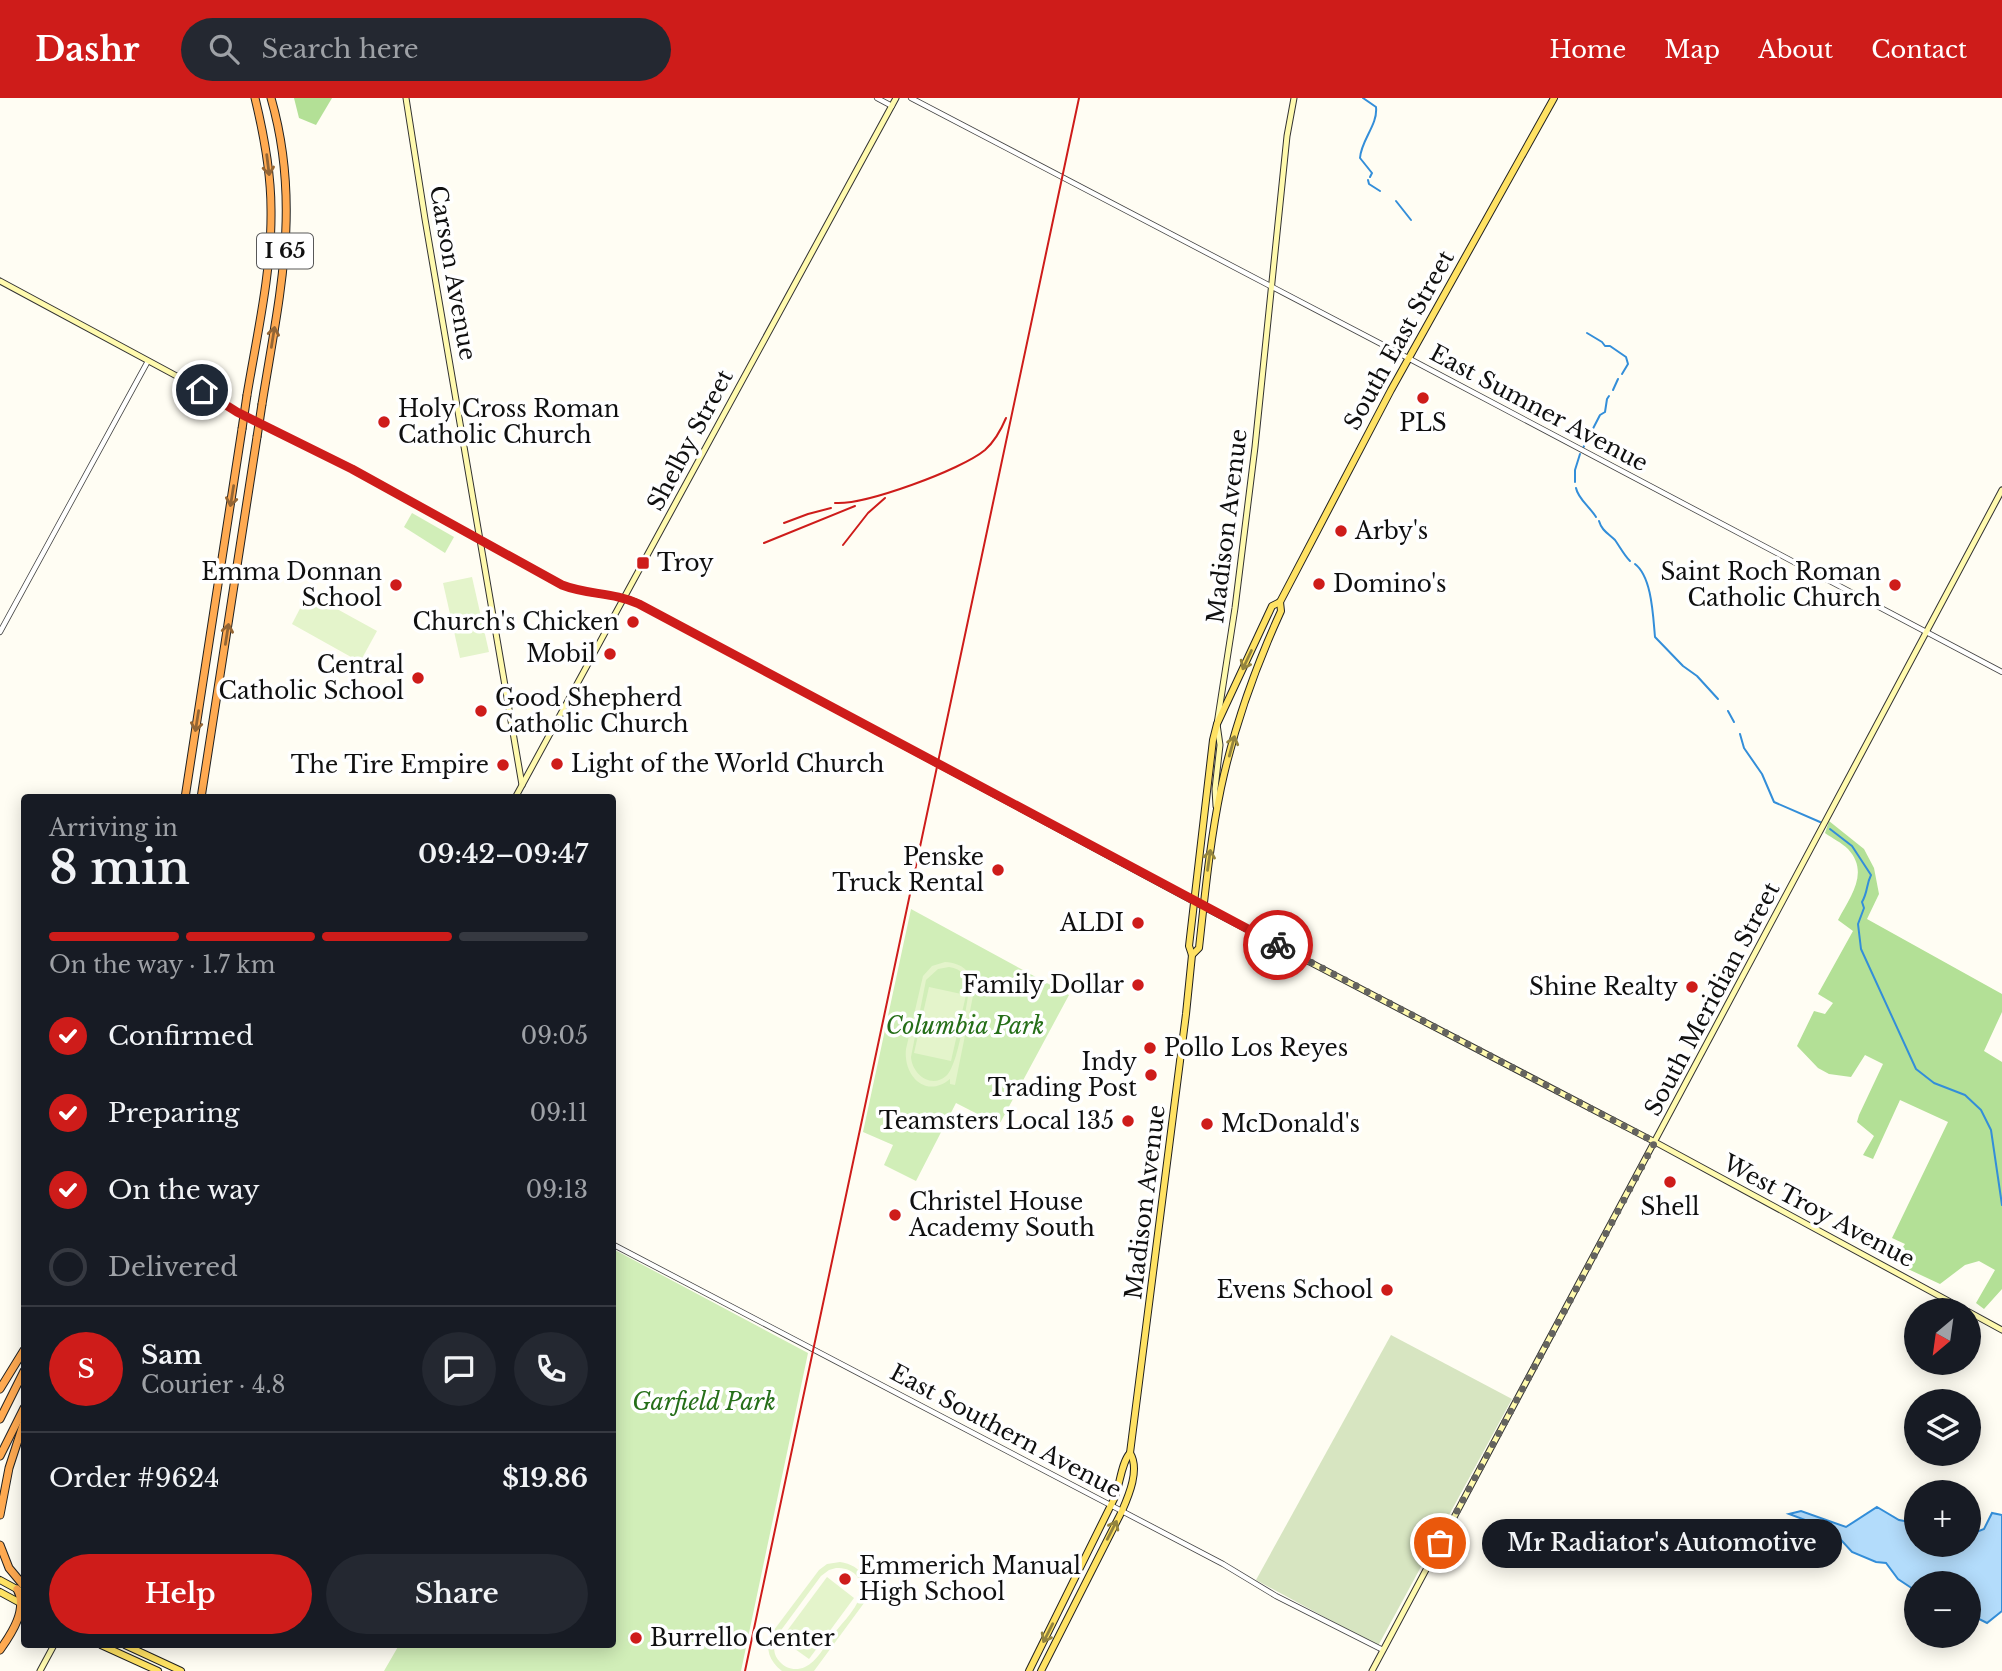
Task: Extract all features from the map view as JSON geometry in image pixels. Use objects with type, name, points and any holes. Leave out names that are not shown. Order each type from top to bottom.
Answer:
[{"type":"highway","name":"I 65","points":[[186,794],[267,270],[271,225],[268,159],[255,98]]},
{"type":"highway","name":"I 65","points":[[202,794],[284,268],[288,219],[284,161],[271,98]]},
{"type":"highway","points":[[0,1389],[21,1355]]},
{"type":"highway","points":[[0,1419],[21,1377]]},
{"type":"highway","points":[[0,1456],[21,1414]]},
{"type":"highway","points":[[0,1515],[9,1468],[21,1431]]},
{"type":"highway","points":[[0,1545],[9,1568],[21,1587]]},
{"type":"highway","points":[[0,1650],[21,1609]]},
{"type":"highway","points":[[15,1625],[21,1618]]},
{"type":"main road","name":"Carson Avenue","points":[[406,98],[522,785]]},
{"type":"main road","name":"Shelby Street","points":[[517,794],[896,98]]},
{"type":"main road","name":"Madison Avenue","points":[[1192,955],[1199,948],[1216,813],[1215,789],[1220,745],[1217,724],[1235,608],[1264,372],[1287,136],[1294,98]]},
{"type":"main road","name":"South East Street","points":[[1213,740],[1217,724],[1272,606],[1279,602],[1409,358],[1554,98]]},
{"type":"main road","name":"West Troy Avenue","points":[[0,281],[197,387],[272,431],[314,450],[572,589],[623,598],[649,609],[1204,907],[1655,1142],[1944,1298]]},
{"type":"main road","name":"South Meridian Street","points":[[1371,1671],[2002,490]]},
{"type":"main road","name":"South East Street","points":[[1216,813],[1239,718],[1264,648],[1281,611],[1279,602]]},
{"type":"main road","name":"Madison Avenue","points":[[1029,1671],[1119,1489],[1125,1459],[1130,1453],[1192,955],[1189,946],[1213,740]]},
{"type":"main road","name":"West Troy Avenue","points":[[1981,1318],[2002,1330]]},
{"type":"main road","name":"Madison Avenue","points":[[1041,1671],[1122,1511],[1133,1475],[1135,1460],[1130,1453]]},
{"type":"main road","points":[[0,1580],[21,1589]]},
{"type":"main road","points":[[0,1592],[21,1603]]},
{"type":"main road","points":[[40,1671],[52,1648]]},
{"type":"main road","points":[[108,1648],[158,1671]]},
{"type":"main road","points":[[131,1648],[181,1671]]},
{"type":"street","points":[[877,98],[891,106]]},
{"type":"street","name":"East Sumner Avenue","points":[[911,98],[2002,672]]},
{"type":"street","points":[[0,632],[148,360]]},
{"type":"street","name":"East Southern Avenue","points":[[616,1246],[1383,1650]]},
{"type":"green space","points":[[294,98],[332,98],[316,125],[299,118]]},
{"type":"green space","points":[[412,513],[454,537],[445,553],[404,527]]},
{"type":"green space","points":[[472,577],[489,652],[460,658],[443,583]]},
{"type":"green space","points":[[308,593],[377,631],[360,662],[292,624]]},
{"type":"green space","points":[[1829,821],[1864,849],[1874,868],[1879,894],[1867,919],[2002,994],[2002,1012],[1984,1051],[2002,1062],[2002,1289],[1984,1309],[1979,1298],[1995,1270],[1979,1261],[1965,1265],[1940,1284],[1893,1262],[1905,1244],[1892,1238],[1948,1122],[1900,1100],[1873,1159],[1863,1155],[1874,1136],[1857,1122],[1883,1064],[1865,1055],[1851,1077],[1829,1074],[1818,1068],[1797,1046],[1814,1011],[1825,1014],[1833,1003],[1818,994],[1853,931],[1838,920],[1856,885],[1857,867],[1848,849],[1825,833]]},
{"type":"green space","name":"Columbia Park","points":[[911,909],[1069,995],[999,1125],[956,1103],[916,1181],[884,1165],[893,1145],[863,1132]]},
{"type":"green space","points":[[945,962],[957,964],[970,974],[972,979],[974,991],[955,1085],[950,1084],[950,1079],[933,1087],[918,1082],[912,1076],[906,1059],[923,976],[932,966]],"holes":[[[949,967],[964,974],[969,990],[954,1061],[946,1076],[934,1081],[919,1074],[911,1057],[926,980],[938,969]]]},
{"type":"green space","points":[[929,987],[966,995],[951,1061],[914,1053]]},
{"type":"green space","name":"Garfield Park","points":[[616,1251],[808,1353],[741,1671],[384,1671],[397,1648],[616,1648]]},
{"type":"green space","points":[[1391,1335],[1512,1399],[1378,1646],[1256,1580]]},
{"type":"green space","points":[[840,1562],[859,1571],[866,1582],[864,1603],[814,1671],[782,1671],[769,1654],[771,1634],[819,1570],[827,1564]],"holes":[[[836,1568],[847,1569],[856,1575],[860,1583],[859,1599],[850,1615],[813,1661],[805,1667],[791,1669],[785,1666],[775,1653],[776,1637],[821,1576]]]},
{"type":"green space","points":[[827,1577],[854,1598],[809,1659],[781,1639]]},
{"type":"water","points":[[1877,1507],[1904,1521],[1904,1557],[1981,1557],[1981,1530],[1992,1513],[2002,1515],[2002,1611],[1987,1623],[1981,1620],[1981,1571],[1904,1571],[1904,1583],[1886,1563],[1876,1562],[1852,1552],[1832,1530],[1789,1514],[1801,1511],[1846,1527]]},
{"type":"waterway","points":[[1363,98],[1376,107],[1360,158],[1372,173],[1370,177]]},
{"type":"waterway","points":[[1368,180],[1369,184],[1380,191]]},
{"type":"waterway","points":[[1396,201],[1411,220]]},
{"type":"waterway","points":[[1587,333],[1626,357],[1628,364],[1622,374]]},
{"type":"waterway","points":[[1613,390],[1618,379]]},
{"type":"waterway","points":[[1583,448],[1600,415],[1605,412],[1609,396]]},
{"type":"waterway","points":[[1575,482],[1575,470],[1580,454]]},
{"type":"waterway","points":[[1576,488],[1596,517]]},
{"type":"waterway","points":[[1599,521],[1630,561]]},
{"type":"waterway","points":[[1635,564],[1641,570],[1648,587],[1655,637],[1718,699]]},
{"type":"waterway","points":[[1728,711],[1734,722]]},
{"type":"waterway","points":[[1740,734],[1744,748],[1762,774],[1774,802],[1820,822]]},
{"type":"waterway","points":[[1830,829],[1852,846],[1871,875],[1858,924],[1861,949],[1916,1069],[1934,1083],[1965,1095],[1981,1110],[1991,1130],[2002,1205]]},
{"type":"railway","points":[[745,1671],[1079,98]]},
{"type":"railway","points":[[835,503],[889,492],[956,467],[989,447],[1006,418]]},
{"type":"railway","points":[[843,545],[868,513],[885,498]]},
{"type":"railway","points":[[764,543],[855,506]]},
{"type":"railway","points":[[784,523],[831,508]]},
{"type":"way so far","points":[[1278,945],[1655,1142],[1440,1543]]},
{"type":"place","name":"PLS","points":[[1423,398]]},
{"type":"place","name":"Holy Cross Roman Catholic Church","points":[[384,422]]},
{"type":"place","name":"Arby's","points":[[1341,531]]},
{"type":"place","name":"Troy","points":[[643,563]]},
{"type":"place","name":"Domino's","points":[[1319,584]]},
{"type":"place","name":"Emma Donnan School","points":[[396,585]]},
{"type":"place","name":"Saint Roch Roman Catholic Church","points":[[1895,585]]},
{"type":"place","name":"Church's Chicken","points":[[633,622]]},
{"type":"place","name":"Mobil","points":[[610,654]]},
{"type":"place","name":"Central Catholic School","points":[[418,678]]},
{"type":"place","name":"Good Shepherd Catholic Church","points":[[481,711]]},
{"type":"place","name":"Light of the World Church","points":[[557,764]]},
{"type":"place","name":"The Tire Empire","points":[[503,765]]},
{"type":"place","name":"Penske Truck Rental","points":[[998,870]]},
{"type":"place","name":"ALDI","points":[[1138,923]]},
{"type":"place","name":"Family Dollar","points":[[1138,985]]},
{"type":"place","name":"Shine Realty","points":[[1692,987]]},
{"type":"place","name":"Pollo Los Reyes","points":[[1150,1048]]},
{"type":"place","name":"Indy Trading Post","points":[[1151,1075]]},
{"type":"place","name":"Teamsters Local 135","points":[[1128,1121]]},
{"type":"place","name":"McDonald's","points":[[1207,1124]]},
{"type":"place","name":"Shell","points":[[1670,1182]]},
{"type":"place","name":"Christel House Academy South","points":[[895,1215]]},
{"type":"place","name":"Evens School","points":[[1387,1290]]},
{"type":"place","name":"Mr Radiator's Automotive","points":[[1440,1543]]},
{"type":"place","name":"Emmerich Manual High School","points":[[845,1579]]},
{"type":"place","name":"Burrello Center","points":[[636,1638]]},
{"type":"route","points":[[202,390],[272,431],[352,469],[562,585],[639,604],[1278,945]]}]
